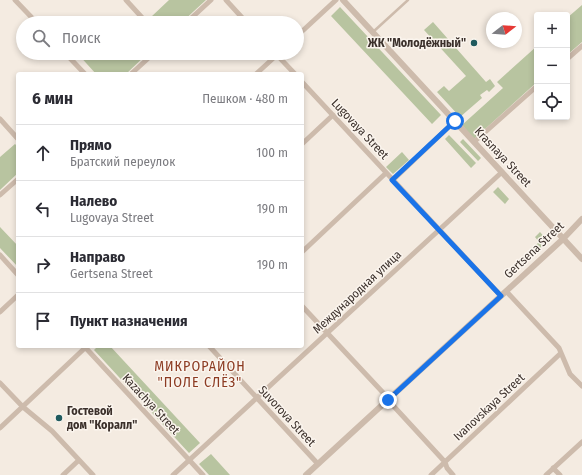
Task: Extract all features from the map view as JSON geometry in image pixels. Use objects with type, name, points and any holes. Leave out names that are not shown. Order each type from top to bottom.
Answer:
[{"type":"street","points":[[15,0],[30,16]]},
{"type":"street","points":[[126,0],[141,16]]},
{"type":"street","points":[[194,16],[211,0]]},
{"type":"street","points":[[226,0],[241,16]]},
{"type":"street","points":[[304,30],[336,0]]},
{"type":"street","name":"Krasnaya Street","points":[[343,0],[582,259]]},
{"type":"street","points":[[570,56],[582,46]]},
{"type":"street","points":[[71,60],[82,72]]},
{"type":"street","points":[[133,72],[146,60]]},
{"type":"street","points":[[258,72],[271,60]]},
{"type":"street","points":[[282,60],[292,72]]},
{"type":"street","name":"Lugovaya Street","points":[[304,84],[501,296]]},
{"type":"street","points":[[474,142],[534,89]]},
{"type":"street","points":[[304,142],[333,115]]},
{"type":"street","points":[[0,120],[16,137]]},
{"type":"street","points":[[392,180],[455,121]]},
{"type":"street","name":"Международная улица","points":[[173,475],[502,172]]},
{"type":"street","points":[[304,250],[386,173]]},
{"type":"street","points":[[0,195],[16,181]]},
{"type":"street","name":"Gertsena Street","points":[[306,475],[501,296],[582,219]]},
{"type":"street","points":[[0,255],[16,273]]},
{"type":"street","points":[[506,291],[559,348],[570,374],[582,386]]},
{"type":"street","points":[[0,312],[16,297]]},
{"type":"street","points":[[304,308],[445,462],[447,468],[453,475]]},
{"type":"street","points":[[0,428],[84,348]]},
{"type":"street","name":"Kazachya Street","points":[[86,348],[202,475]]},
{"type":"street","name":"Suvorova Street","points":[[211,348],[318,464]]},
{"type":"street","name":"Ivanovskaya Street","points":[[431,475],[561,353]]},
{"type":"street","points":[[0,383],[22,407],[52,431],[93,475]]},
{"type":"street","points":[[546,475],[582,442]]},
{"type":"street","points":[[63,475],[79,460]]},
{"type":"street","points":[[553,468],[560,475]]},
{"type":"lane","points":[[373,32],[408,0]]},
{"type":"green space","points":[[169,0],[206,0],[189,16],[152,16]]},
{"type":"green space","points":[[582,5],[582,42],[570,52],[570,48],[570,15]]},
{"type":"green space","points":[[340,7],[441,115],[432,124],[331,16]]},
{"type":"green space","points":[[433,22],[486,82],[490,79],[495,86],[489,92],[487,90],[480,95],[482,98],[460,117],[437,92],[444,86],[449,91],[466,76],[424,30]]},
{"type":"green space","points":[[534,49],[534,85],[474,139],[462,125],[503,88],[497,82]]},
{"type":"green space","points":[[83,60],[141,60],[128,72],[94,72]]},
{"type":"green space","points":[[449,135],[476,163],[471,168],[445,139]]},
{"type":"green space","points":[[463,139],[481,158],[478,161],[460,142]]},
{"type":"green space","points":[[15,144],[16,145],[16,175],[0,190],[0,157]]},
{"type":"green space","points":[[402,152],[409,160],[393,174],[386,167]]},
{"type":"green space","points":[[498,187],[509,199],[505,204],[493,192]]},
{"type":"green space","points":[[0,227],[16,244],[16,265],[0,248]]},
{"type":"green space","points":[[540,232],[548,241],[521,266],[518,262],[539,242],[535,237]]},
{"type":"green space","points":[[96,348],[112,348],[200,443],[189,453],[94,350]]},
{"type":"green space","points":[[211,454],[230,475],[209,475],[199,464]]},
{"type":"place","name":"ЖК \"Молодёжный\"","points":[[474,43]]},
{"type":"place","name":"Гостевой дом \"Коралл\"","points":[[59,418]]},
{"type":"district","name":"МИКРОРАЙОН \"ПОЛЕ СЛЁЗ\"","points":[[200,374]]},
{"type":"route","points":[[388,400],[501,296],[392,180],[455,121]]}]
